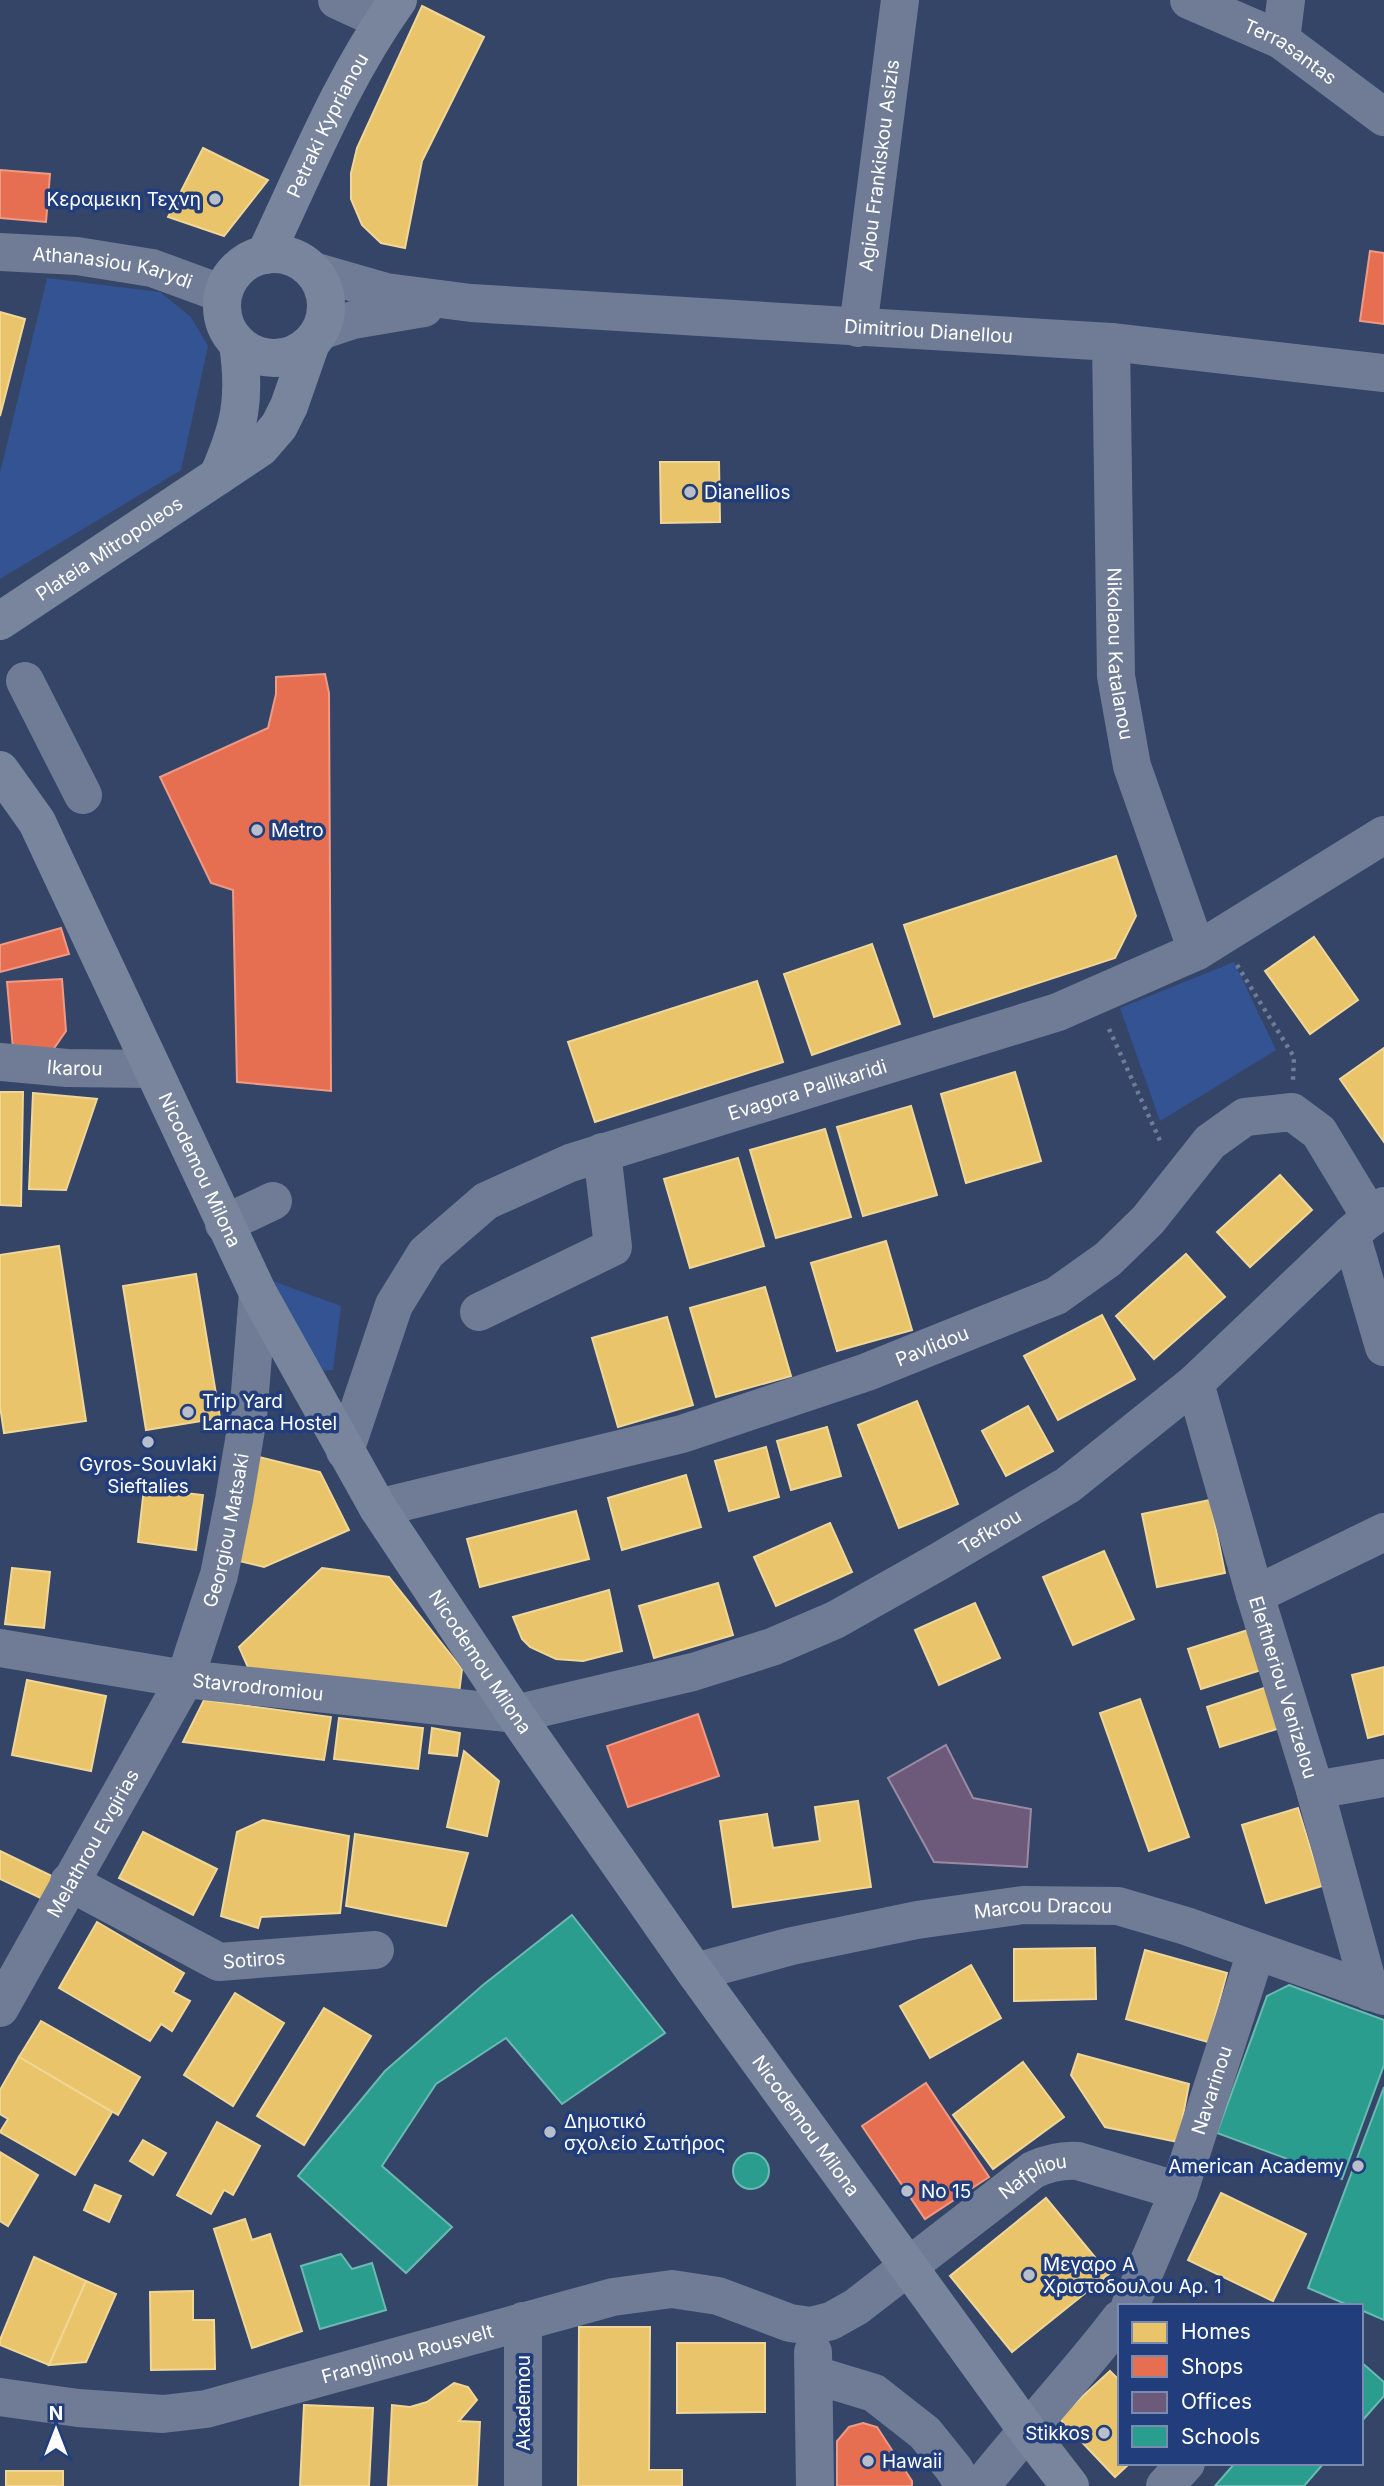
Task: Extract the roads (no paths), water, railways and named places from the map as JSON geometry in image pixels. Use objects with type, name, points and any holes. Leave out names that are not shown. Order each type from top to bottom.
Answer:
[{"type":"main road","name":"Petraki Kyprianou","points":[[265,255],[335,107],[391,10]]},
{"type":"main road","points":[[265,255],[283,255],[299,260],[313,271],[322,286],[326,301],[326,317],[315,337],[298,353],[284,358],[266,358],[249,353],[238,344],[225,326],[221,309],[228,280],[238,268],[265,255]]},
{"type":"main road","name":"Plateia Mitropoleos","points":[[0,621],[260,448],[279,426],[315,337]]},
{"type":"main road","points":[[218,476],[234,438],[240,411],[241,367],[238,344]]},
{"type":"main road","name":"Nicodemou Milona","points":[[0,769],[37,822],[258,1293],[378,1508],[516,1714],[695,1972],[1070,2486]]},
{"type":"street","points":[[337,0],[391,10]]},
{"type":"street","name":"Agiou Frankiskou Asizis","points":[[858,328],[900,0]]},
{"type":"street","name":"Terrasantas","points":[[1189,0],[1281,40],[1384,117]]},
{"type":"street","points":[[1281,40],[1286,0]]},
{"type":"street","name":"Athanasiou Karydi","points":[[0,252],[77,256],[152,268],[223,294]]},
{"type":"street","name":"Dimitriou Dianellou","points":[[313,271],[386,292],[471,303],[1111,342],[1384,373]]},
{"type":"street","name":"Dimitriou Dianellou","points":[[315,337],[353,320],[471,303]]},
{"type":"street","name":"Nikolaou Katalanou","points":[[1111,342],[1116,676],[1132,766],[1208,944]]},
{"type":"street","points":[[24,681],[83,794]]},
{"type":"street","name":"Evagora Pallikaridi","points":[[345,1451],[394,1305],[426,1253],[486,1202],[570,1163],[602,1152],[1058,1012],[1208,944],[1384,835]]},
{"type":"street","name":"Ikarou","points":[[0,1062],[67,1068],[151,1069]]},
{"type":"street","name":"Pavlidou","points":[[378,1508],[682,1434],[867,1372],[1056,1296],[1108,1259],[1147,1220],[1210,1142],[1245,1117],[1292,1112],[1319,1132],[1368,1219]]},
{"type":"street","points":[[479,1312],[613,1247],[602,1152]]},
{"type":"street","points":[[224,1224],[273,1201]]},
{"type":"street","points":[[1368,1219],[1384,1347]]},
{"type":"street","name":"Tefkrou","points":[[516,1714],[693,1672],[772,1647],[835,1620],[938,1562],[1068,1485],[1195,1383],[1368,1219]]},
{"type":"street","name":"Georgiou Matsaki","points":[[185,1679],[219,1576],[234,1500],[248,1417],[258,1293]]},
{"type":"street","name":"Eleftheriou Venizelou","points":[[1195,1383],[1255,1595],[1377,1994]]},
{"type":"street","points":[[1255,1595],[1384,1531]]},
{"type":"street","name":"Stavrodromiou","points":[[0,1648],[185,1679],[516,1714]]},
{"type":"street","name":"Melathrou Evgirias","points":[[0,2008],[185,1679]]},
{"type":"street","points":[[1315,1790],[1384,1777]]},
{"type":"street","name":"Sotiros","points":[[69,1882],[219,1962],[375,1951]]},
{"type":"street","name":"Marcou Dracou","points":[[695,1972],[792,1946],[917,1920],[1023,1905],[1118,1906],[1186,1926],[1377,1994]]},
{"type":"street","name":"Navarinou","points":[[1131,2304],[1179,2192],[1256,1952]]},
{"type":"street","name":"Nafpliou","points":[[811,2326],[831,2321],[856,2307],[1033,2170],[1046,2164],[1063,2160],[1078,2161],[1179,2192]]},
{"type":"street","name":"Franglinou Rousvelt","points":[[0,2397],[78,2408],[163,2414],[206,2409],[613,2297],[672,2289],[718,2296],[776,2319],[811,2326]]},
{"type":"street","name":"Akademou","points":[[523,2321],[523,2486]]},
{"type":"street","points":[[981,2486],[1118,2322]]},
{"type":"street","points":[[811,2326],[815,2375],[815,2486]]},
{"type":"street","points":[[815,2375],[874,2393],[925,2433],[964,2486]]},
{"type":"street","points":[[1165,2486],[1184,2465]]},
{"type":"place","name":"Κεραμεικη Τεχνη","points":[[215,199]]},
{"type":"place","name":"Dianellios","points":[[690,492]]},
{"type":"place","name":"Metro","points":[[257,830]]},
{"type":"place","name":"Trip Yard Larnaca Hostel","points":[[188,1412]]},
{"type":"place","name":"Gyros-Souvlaki Sieftalies","points":[[148,1442]]},
{"type":"place","name":"Δημοτικό σχολείο Σωτήρος","points":[[550,2132]]},
{"type":"place","name":"American Academy","points":[[1358,2166]]},
{"type":"place","name":"No 15","points":[[907,2191]]},
{"type":"place","name":"Μεγαρο Α Χριστοδουλου Αρ. 1","points":[[1029,2275]]},
{"type":"place","name":"Stikkos","points":[[1104,2433]]},
{"type":"place","name":"Hawaii","points":[[868,2461]]}]
